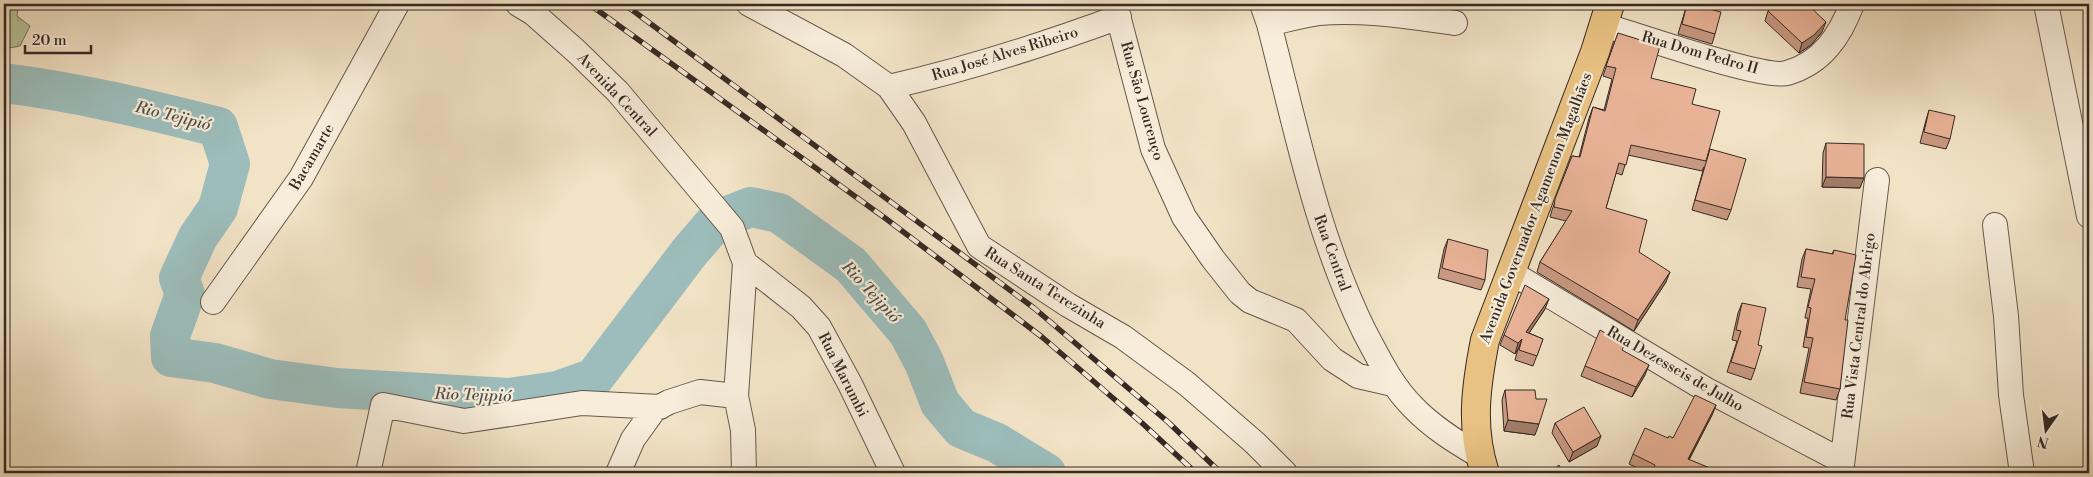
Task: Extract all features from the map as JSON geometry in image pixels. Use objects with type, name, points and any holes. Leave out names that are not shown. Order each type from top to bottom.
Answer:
[{"type":"main road","name":"Avenida Governador Agamenon Magalhães","points":[[1482,465],[1475,420],[1477,383],[1484,340],[1595,52],[1607,14]]},
{"type":"street","name":"Bacamarte","points":[[213,302],[301,178],[397,4]]},
{"type":"street","name":"Rua Santa Terezinha","points":[[750,4],[844,55],[890,87],[914,124],[979,246],[1068,305],[1123,337],[1187,384],[1255,443],[1285,473]]},
{"type":"street","name":"Rua Dom Pedro II","points":[[1607,14],[1756,71],[1786,74],[1811,64],[1827,50],[1840,33],[1852,4]]},
{"type":"street","points":[[2046,4],[2089,216]]},
{"type":"street","name":"Avenida Central","points":[[529,7],[618,92],[706,196],[732,228],[745,263]]},
{"type":"street","name":"Rua José Alves Ribeiro","points":[[890,87],[948,74],[1033,48],[1117,10]]},
{"type":"street","name":"Rua São Lourenço","points":[[1117,10],[1153,148],[1184,217],[1229,280],[1250,301],[1296,320],[1332,360],[1347,370],[1358,376],[1393,384]]},
{"type":"street","points":[[1266,14],[1348,11],[1455,23]]},
{"type":"street","name":"Rua Central","points":[[1266,14],[1310,189],[1328,247],[1349,299],[1393,384],[1412,407],[1482,465]]},
{"type":"street","name":"Rua Vista Central do Abrigo","points":[[1841,467],[1877,180]]},
{"type":"street","points":[[1995,224],[2006,316],[2010,395],[2022,473]]},
{"type":"street","points":[[744,473],[743,430],[736,396],[745,263]]},
{"type":"street","name":"Rua Marumbi","points":[[745,263],[801,307],[819,327],[850,384],[893,473]]},
{"type":"street","name":"Rua Dezesseis de Julho","points":[[1510,272],[1705,389],[1841,467]]},
{"type":"street","points":[[368,473],[383,405],[464,421],[582,403],[660,407],[700,392],[736,396]]},
{"type":"street","points":[[618,473],[643,424],[660,407]]},
{"type":"green space","points":[[4,4],[31,4],[18,7],[17,16],[30,26],[20,46],[4,49]]},
{"type":"building","points":[[1687,4],[1721,12],[1715,34],[1682,24]]},
{"type":"building","points":[[1775,4],[1807,4],[1826,22],[1814,35],[1802,43],[1768,11]]},
{"type":"building","points":[[1618,33],[1660,46],[1651,78],[1696,89],[1692,104],[1720,111],[1706,161],[1631,145],[1626,165],[1619,163],[1606,208],[1647,220],[1639,252],[1670,272],[1638,320],[1540,262],[1572,211],[1554,207],[1555,199],[1572,156],[1580,157],[1593,107],[1605,111],[1616,68],[1606,66]]},
{"type":"building","points":[[1929,110],[1955,116],[1950,139],[1924,132]]},
{"type":"building","points":[[1826,143],[1864,144],[1864,178],[1826,177]]},
{"type":"building","points":[[1710,149],[1746,159],[1731,210],[1695,200]]},
{"type":"building","points":[[1448,239],[1488,250],[1485,280],[1442,268]]},
{"type":"building","points":[[1806,249],[1833,254],[1834,250],[1856,255],[1845,320],[1848,320],[1840,389],[1804,382],[1813,338],[1806,337],[1811,308],[1808,307],[1815,279],[1801,277]]},
{"type":"building","points":[[1525,285],[1549,299],[1526,332],[1543,339],[1537,356],[1519,350],[1522,339],[1518,343],[1504,335]]},
{"type":"building","points":[[1742,303],[1766,308],[1758,345],[1762,346],[1755,369],[1731,362],[1741,331],[1736,330]]},
{"type":"building","points":[[1600,330],[1625,344],[1622,350],[1649,365],[1636,387],[1585,366]]},
{"type":"building","points":[[1505,390],[1535,390],[1536,399],[1547,399],[1539,424],[1508,420]]},
{"type":"building","points":[[1695,395],[1716,405],[1688,459],[1722,473],[1665,473],[1654,468],[1655,465],[1633,454],[1645,428],[1668,438],[1669,436],[1673,438]]},
{"type":"building","points":[[1584,407],[1601,436],[1573,452],[1555,423]]},
{"type":"building","points":[[1559,465],[1563,473],[1549,473]]},
{"type":"waterway","name":"Rio Tejipió","points":[[4,83],[85,96],[218,127],[230,164],[218,208],[198,237],[179,278],[185,294],[170,336],[171,357],[215,363],[270,379],[337,388],[510,398],[557,391],[594,378],[688,254],[717,220],[751,207],[779,213],[851,265],[908,332],[924,362],[940,403],[961,428],[997,443],[1046,473]]},
{"type":"railway","points":[[589,4],[885,218],[1042,337],[1142,423],[1196,473]]},
{"type":"railway","points":[[624,4],[1034,308],[1168,422],[1221,473]]}]
